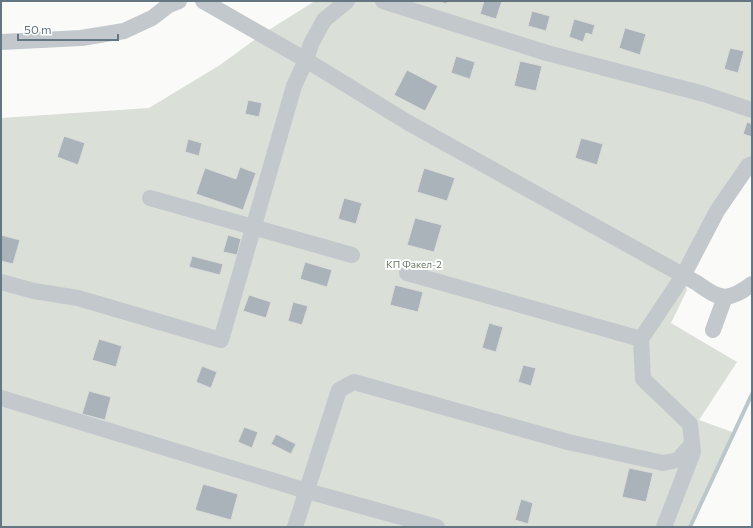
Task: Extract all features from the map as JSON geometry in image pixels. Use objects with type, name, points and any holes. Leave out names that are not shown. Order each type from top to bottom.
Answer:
[{"type":"street","points":[[1,42],[81,38],[124,31],[152,18],[169,5],[179,1]]},
{"type":"street","points":[[203,1],[306,60],[407,122],[697,283],[712,294],[725,297],[739,294],[752,284]]},
{"type":"street","points":[[1,282],[34,291],[78,298],[221,340],[294,86],[306,60],[311,44],[324,20],[347,1]]},
{"type":"street","points":[[383,1],[547,52],[704,94],[752,110]]},
{"type":"street","points":[[664,527],[693,452],[690,424],[643,379],[641,339],[683,276],[717,211],[748,166],[752,164]]},
{"type":"street","points":[[150,198],[352,255]]},
{"type":"street","points":[[406,273],[641,339]]},
{"type":"street","points":[[713,330],[725,297]]},
{"type":"street","points":[[295,527],[339,390],[354,382],[568,442],[663,462],[678,460],[692,444]]},
{"type":"street","points":[[1,398],[307,490],[437,527]]},
{"type":"green space","name":"КП Факел-2","points":[[315,1],[752,1],[752,172],[683,276],[687,290],[671,323],[737,362],[699,420],[735,433],[688,527],[1,526],[1,118],[149,108],[220,65],[264,33]]},
{"type":"building","points":[[436,1],[447,1],[447,4]]},
{"type":"building","points":[[484,1],[502,1],[496,19],[480,14]]},
{"type":"building","points":[[532,11],[550,16],[546,31],[528,26]]},
{"type":"building","points":[[574,19],[595,25],[592,35],[586,33],[583,42],[569,37]]},
{"type":"building","points":[[625,28],[646,34],[640,55],[619,48]]},
{"type":"building","points":[[730,48],[744,51],[738,73],[724,69]]},
{"type":"building","points":[[456,56],[475,62],[470,79],[451,73]]},
{"type":"building","points":[[520,61],[542,66],[536,91],[514,86]]},
{"type":"building","points":[[407,70],[438,86],[425,111],[394,95]]},
{"type":"building","points":[[248,100],[262,103],[259,117],[245,114]]},
{"type":"building","points":[[747,122],[752,124],[752,137],[743,134]]},
{"type":"building","points":[[64,136],[85,143],[78,165],[57,157]]},
{"type":"building","points":[[581,138],[603,144],[597,165],[575,158]]},
{"type":"building","points":[[188,139],[202,143],[199,156],[185,152]]},
{"type":"building","points":[[240,167],[256,173],[243,210],[196,194],[205,168],[236,179]]},
{"type":"building","points":[[424,168],[455,178],[447,201],[417,192]]},
{"type":"building","points":[[344,198],[362,203],[356,224],[338,219]]},
{"type":"building","points":[[415,218],[442,225],[434,252],[407,245]]},
{"type":"building","points":[[1,235],[20,240],[13,264],[1,261]]},
{"type":"building","points":[[228,235],[241,239],[237,255],[223,252]]},
{"type":"building","points":[[192,256],[223,264],[220,275],[189,267]]},
{"type":"building","points":[[305,262],[332,270],[327,287],[300,279]]},
{"type":"building","points":[[395,285],[423,292],[418,312],[390,305]]},
{"type":"building","points":[[249,295],[271,302],[266,318],[243,311]]},
{"type":"building","points":[[293,302],[308,306],[302,325],[288,321]]},
{"type":"building","points":[[489,323],[503,327],[496,352],[482,348]]},
{"type":"building","points":[[99,339],[122,346],[116,367],[92,360]]},
{"type":"building","points":[[523,365],[536,368],[531,386],[518,382]]},
{"type":"building","points":[[202,366],[217,372],[211,388],[196,382]]},
{"type":"building","points":[[89,391],[111,397],[105,420],[82,414]]},
{"type":"building","points":[[244,427],[258,432],[252,448],[238,442]]},
{"type":"building","points":[[276,434],[296,444],[291,454],[271,444]]},
{"type":"building","points":[[629,468],[653,473],[646,502],[622,497]]},
{"type":"building","points":[[203,484],[238,494],[231,520],[195,510]]},
{"type":"building","points":[[521,499],[533,503],[528,524],[515,520]]},
{"type":"waterway","points":[[690,527],[752,394]]}]
